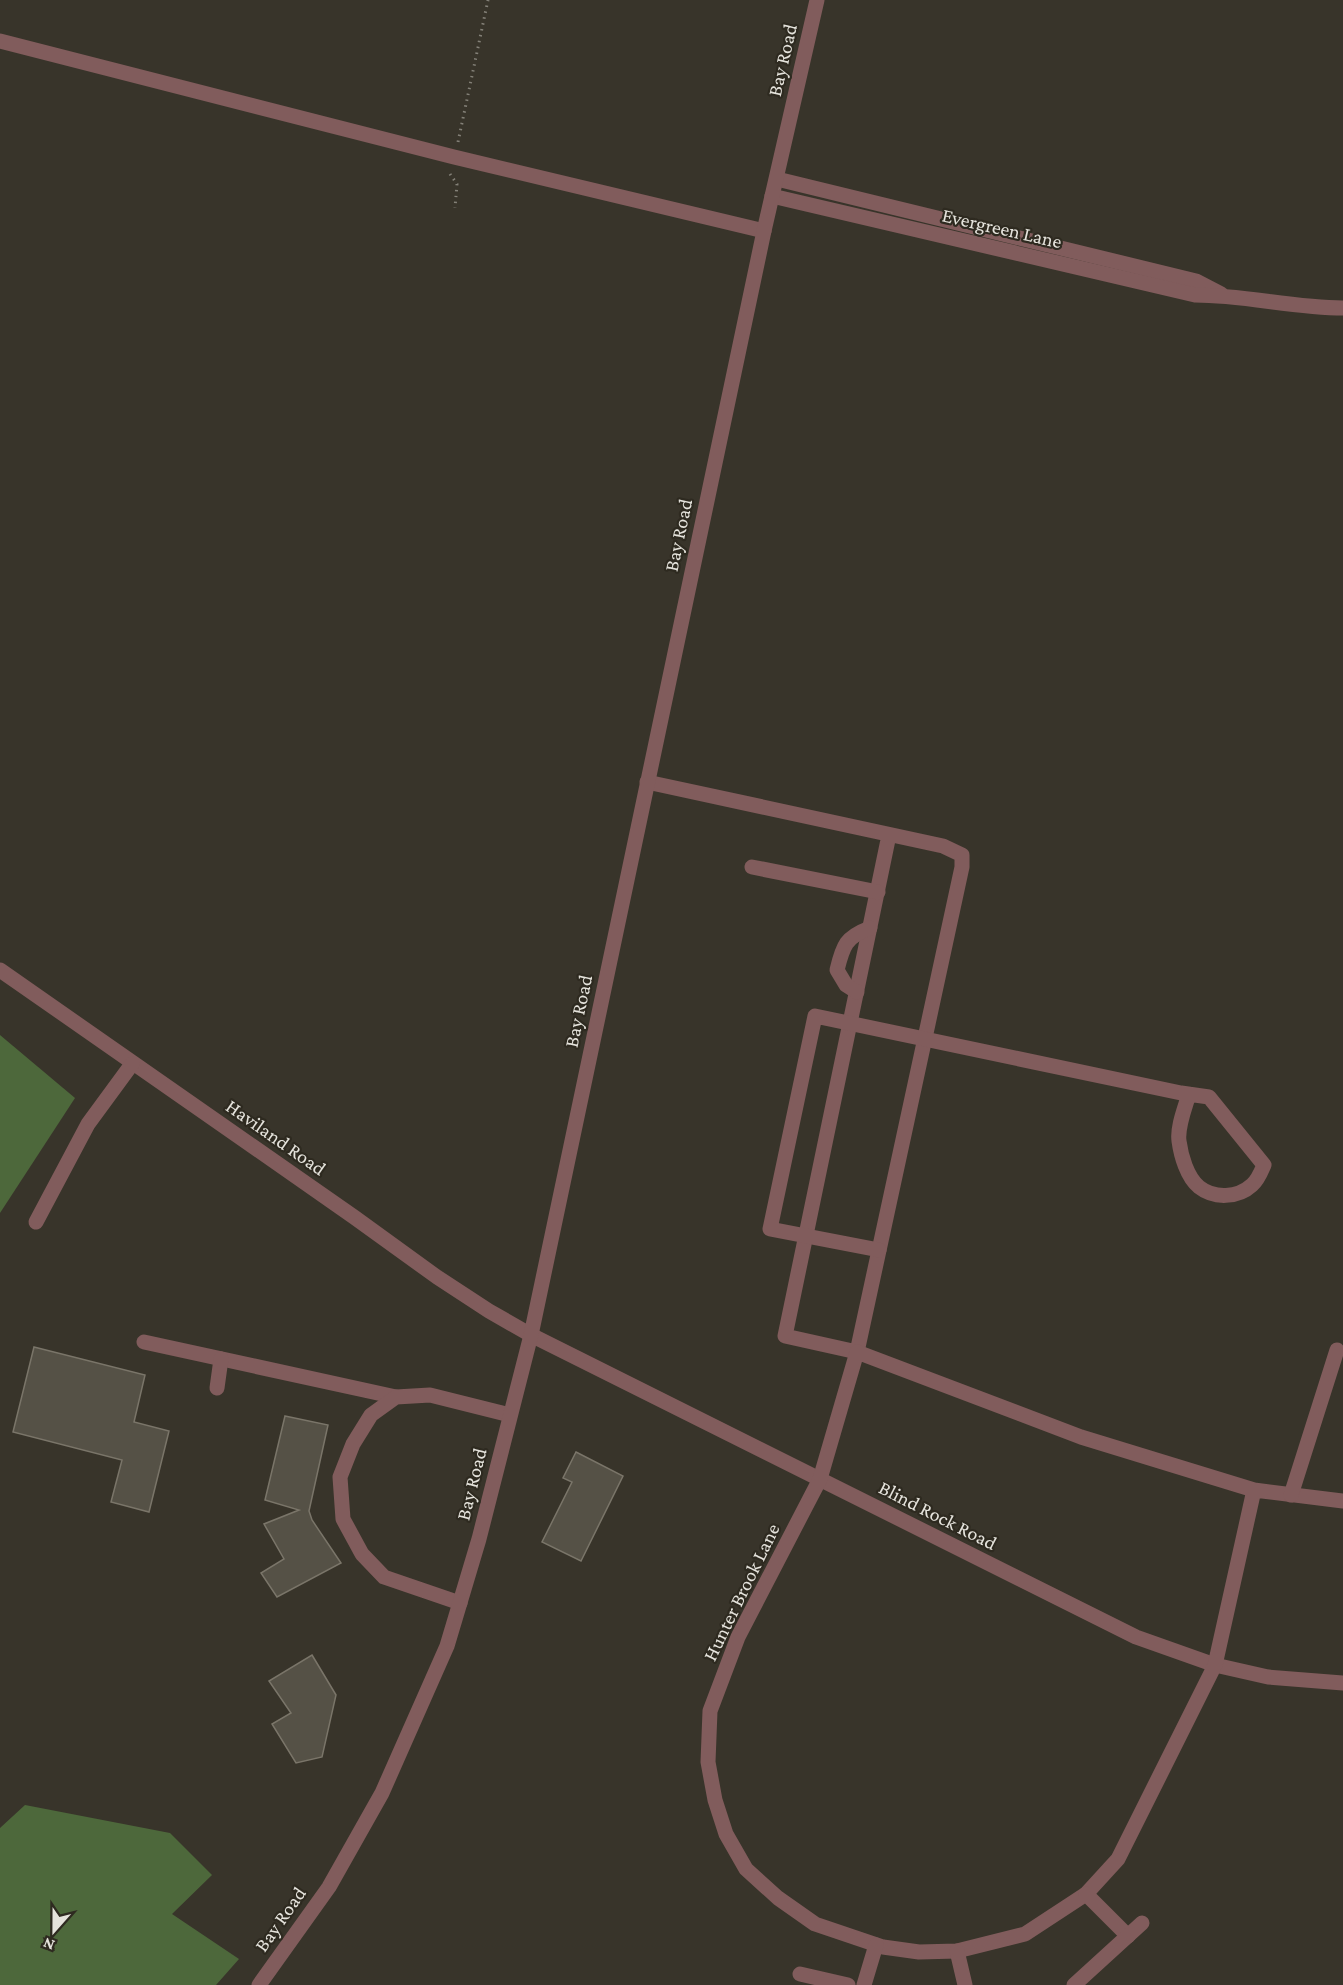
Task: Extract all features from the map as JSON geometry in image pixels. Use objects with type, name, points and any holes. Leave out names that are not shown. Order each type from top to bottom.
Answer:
[{"type":"street","name":"Bay Road","points":[[259,1985],[329,1887],[382,1793],[447,1647],[460,1603],[531,1335],[764,231],[818,0]]},
{"type":"street","points":[[0,41],[444,154],[764,231]]},
{"type":"street","name":"Evergreen Lane","points":[[777,179],[1196,281],[1223,295]]},
{"type":"street","name":"Evergreen Lane","points":[[772,196],[1195,295],[1223,295],[1270,303],[1343,308]]},
{"type":"street","points":[[647,782],[890,835],[785,1336],[857,1352],[1081,1437],[1254,1490],[1343,1501]]},
{"type":"street","name":"Hunter Brook Lane","points":[[890,835],[943,846],[962,855],[962,867],[857,1352],[820,1479],[738,1637],[710,1711],[708,1762],[715,1800],[726,1834],[746,1869],[778,1898],[815,1924],[876,1945],[919,1952],[957,1951],[1025,1934],[1086,1894],[1118,1859],[1215,1665],[1254,1490]]},
{"type":"street","points":[[752,867],[878,892]]},
{"type":"street","points":[[857,992],[846,985],[837,970],[842,949],[848,940],[856,933],[870,928]]},
{"type":"street","name":"Haviland Road","points":[[0,970],[354,1217],[436,1277],[531,1335]]},
{"type":"street","points":[[879,1250],[770,1229],[815,1016],[1209,1097],[1264,1166],[1251,1186],[1237,1194],[1226,1196],[1211,1193],[1199,1187],[1189,1175],[1179,1135],[1189,1094]]},
{"type":"street","points":[[36,1222],[88,1124],[132,1064]]},
{"type":"street","name":"Blind Rock Road","points":[[531,1335],[1136,1637],[1215,1665],[1268,1677],[1343,1683]]},
{"type":"street","points":[[144,1342],[396,1397],[430,1395],[510,1415]]},
{"type":"street","points":[[1291,1495],[1337,1350]]},
{"type":"street","points":[[217,1388],[221,1359]]},
{"type":"street","points":[[396,1397],[371,1415],[353,1444],[340,1477],[343,1519],[362,1554],[384,1576],[460,1603]]},
{"type":"street","points":[[1086,1894],[1128,1936]]},
{"type":"street","points":[[1074,1985],[1142,1923]]},
{"type":"street","points":[[864,1985],[876,1945]]},
{"type":"street","points":[[957,1951],[965,1985]]},
{"type":"street","points":[[800,1974],[848,1985]]},
{"type":"path","points":[[457,146],[489,0]]},
{"type":"path","points":[[450,169],[450,174],[457,184],[455,208]]},
{"type":"green space","points":[[0,1035],[75,1098],[0,1213]]},
{"type":"green space","points":[[25,1805],[170,1833],[212,1875],[172,1914],[239,1959],[216,1985],[0,1985],[0,1828]]},
{"type":"building","points":[[34,1347],[145,1375],[134,1422],[169,1431],[149,1512],[111,1502],[122,1460],[13,1432]]},
{"type":"building","points":[[285,1416],[328,1425],[309,1511],[312,1520],[341,1563],[277,1597],[261,1573],[284,1559],[264,1524],[299,1510],[265,1500]]},
{"type":"building","points":[[576,1452],[623,1476],[581,1561],[542,1542],[572,1482],[563,1478]]},
{"type":"building","points":[[312,1655],[336,1695],[322,1757],[296,1763],[272,1724],[291,1713],[269,1681]]}]
